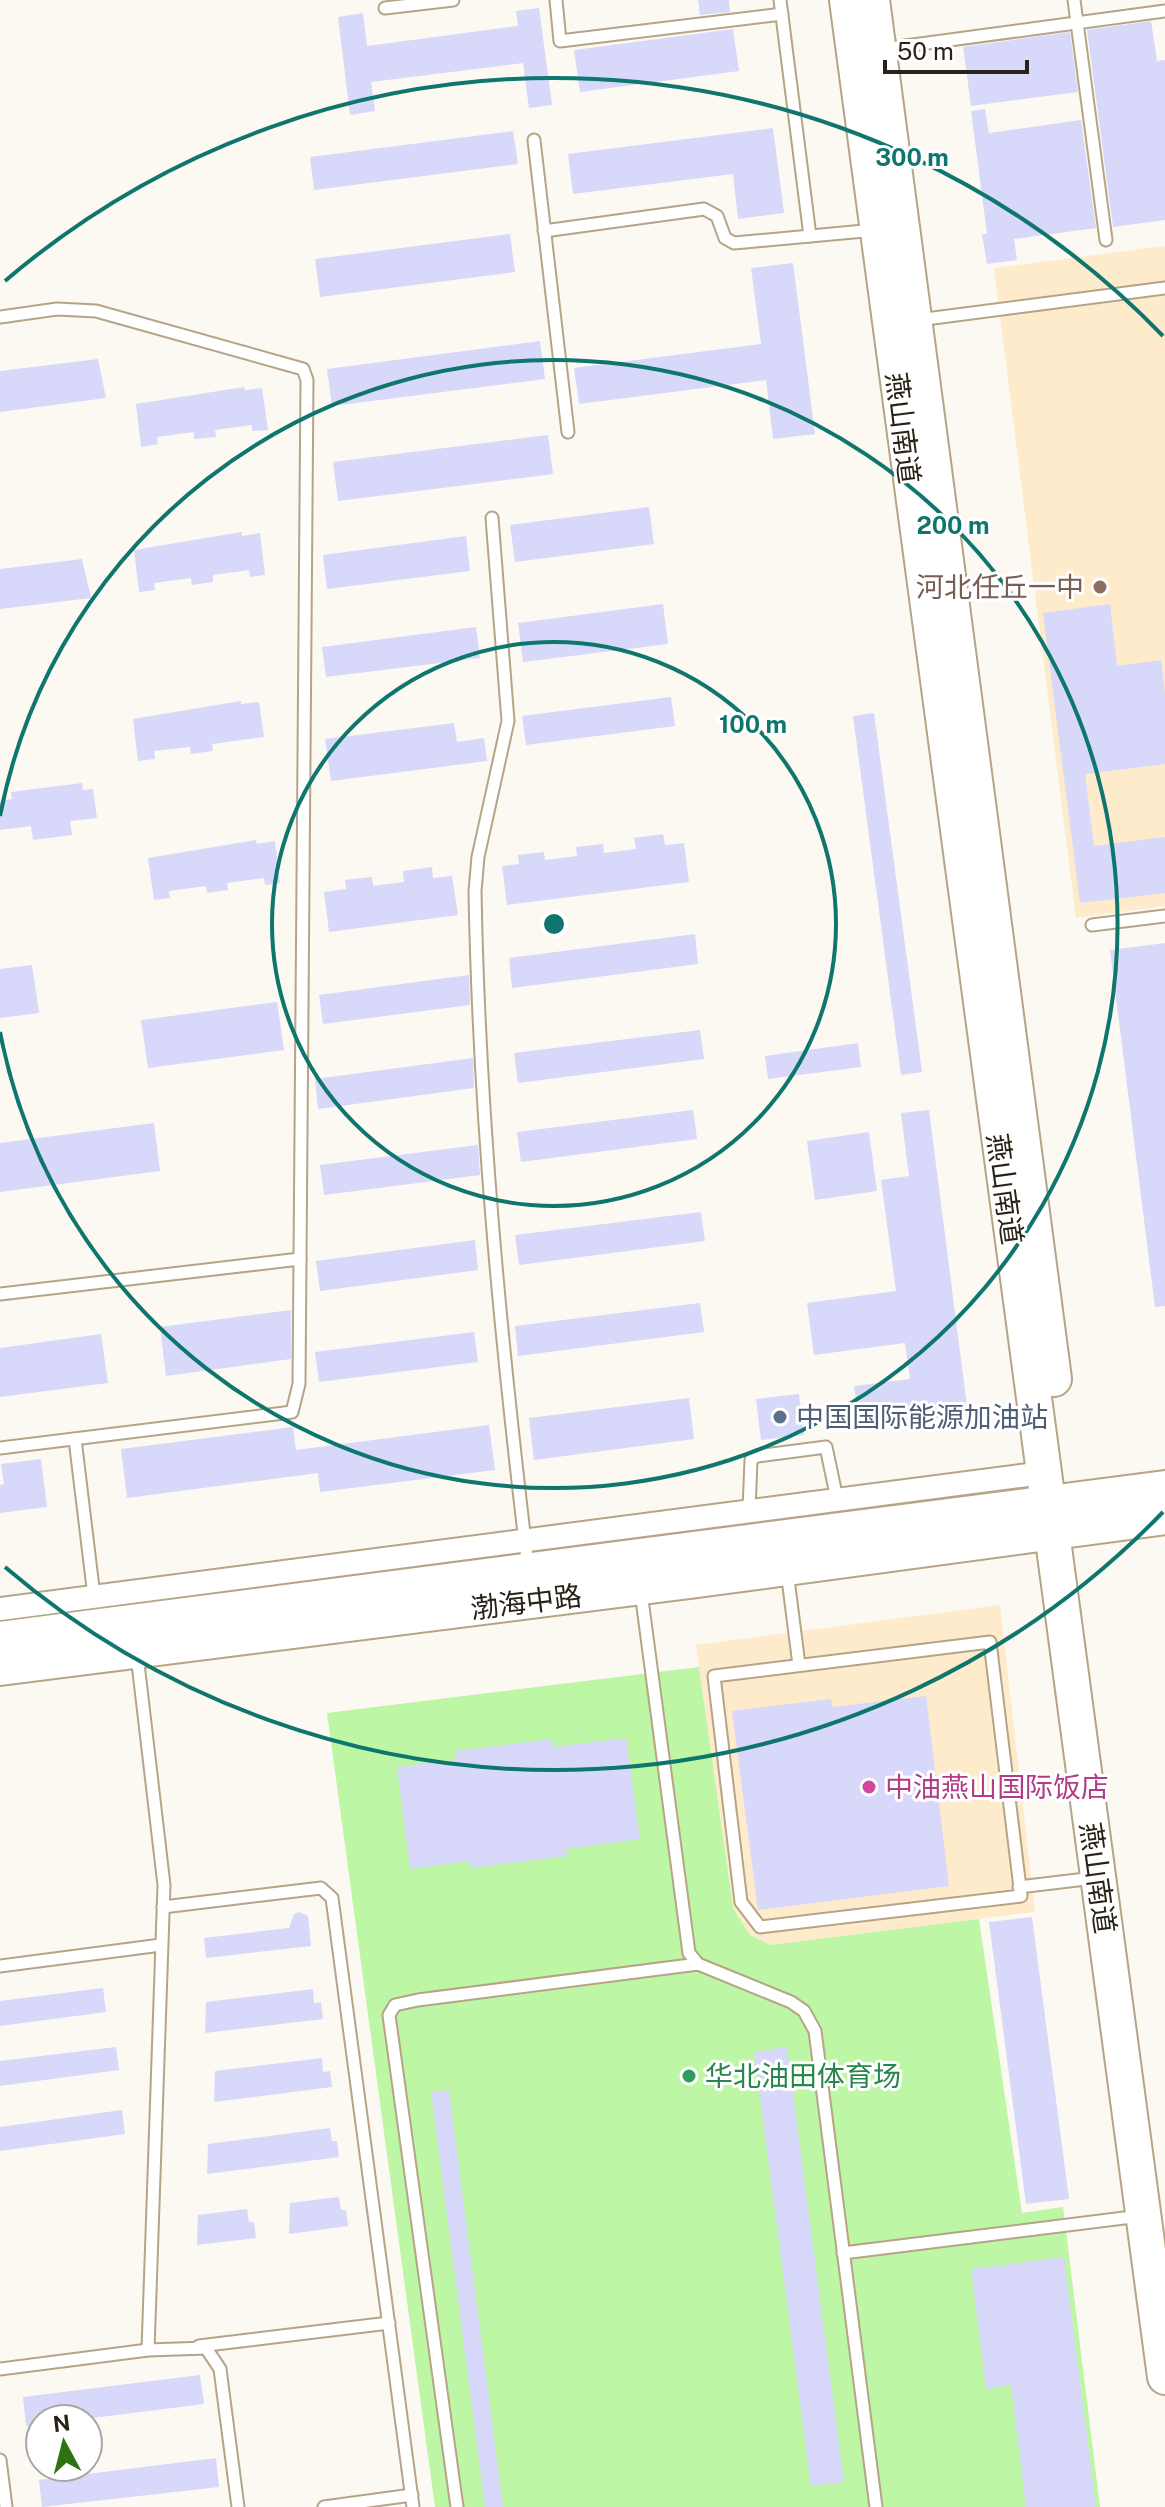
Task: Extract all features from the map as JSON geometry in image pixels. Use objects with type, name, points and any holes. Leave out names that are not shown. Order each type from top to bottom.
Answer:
[{"type":"main road","name":"燕山南道","points":[[847,0],[1154,2214],[1165,2377]]},
{"type":"main road","name":"燕山南道","points":[[872,0],[914,320],[1057,1508],[1098,1877],[1154,2214]]},
{"type":"main road","points":[[1057,1508],[1165,1488]]},
{"type":"main road","points":[[1057,1508],[1165,1517]]},
{"type":"main road","name":"渤海中路","points":[[0,1668],[787,1568],[1057,1508]]},
{"type":"main road","name":"渤海中路","points":[[0,1639],[1057,1508]]},
{"type":"street","points":[[0,1609],[837,1499],[1057,1508]]},
{"type":"lane","points":[[385,8],[453,0]]},
{"type":"lane","points":[[556,0],[560,41],[782,14]]},
{"type":"lane","points":[[780,0],[810,236]]},
{"type":"lane","points":[[1074,0],[1106,240]]},
{"type":"lane","points":[[879,50],[1165,11]]},
{"type":"lane","points":[[534,140],[568,432]]},
{"type":"lane","points":[[544,231],[704,209],[717,216],[725,238],[734,243],[877,229]]},
{"type":"lane","points":[[914,320],[1165,288]]},
{"type":"lane","points":[[0,317],[57,309],[96,311],[303,369],[307,380],[299,1384],[292,1412],[0,1448]]},
{"type":"lane","points":[[492,518],[508,721],[478,857],[475,914],[482,1108],[504,1368],[529,1573]]},
{"type":"lane","points":[[1092,925],[1165,916]]},
{"type":"lane","points":[[0,1294],[300,1259]]},
{"type":"lane","points":[[75,1439],[94,1596]]},
{"type":"lane","points":[[749,1510],[751,1460],[757,1456],[826,1447],[837,1499]]},
{"type":"lane","points":[[787,1568],[799,1665]]},
{"type":"lane","points":[[641,1588],[689,1953],[698,1964],[791,2002],[804,2011],[815,2031],[876,2507]]},
{"type":"lane","points":[[990,1642],[1021,1896],[760,1927],[741,1902],[714,1676],[799,1665],[990,1642]]},
{"type":"lane","points":[[136,1651],[164,1885],[148,2350]]},
{"type":"lane","points":[[1019,1887],[1098,1877]]},
{"type":"lane","points":[[163,1907],[321,1888],[332,1898],[413,2501],[324,2507]]},
{"type":"lane","points":[[0,1966],[161,1945]]},
{"type":"lane","points":[[457,2507],[389,2015],[395,2005],[418,2000],[698,1964]]},
{"type":"lane","points":[[843,2253],[1154,2214]]},
{"type":"lane","points":[[0,2369],[389,2323]]},
{"type":"lane","points":[[198,2346],[212,2353],[220,2369],[238,2507]]},
{"type":"lane","points":[[0,2460],[6,2507]]},
{"type":"shaded area","name":"河北任丘一中","points":[[1165,246],[1165,906],[1076,918],[994,268]]},
{"type":"shaded area","name":"中油燕山国际饭店","points":[[1000,1605],[1035,1912],[770,1945],[750,1935],[733,1908],[696,1645]]},
{"type":"green space","name":"华北油田体育场","points":[[699,1667],[733,1908],[750,1935],[770,1945],[979,1919],[1022,2213],[1063,2207],[1100,2507],[435,2507],[327,1713]]},
{"type":"building","points":[[698,0],[729,0],[730,12],[700,15]]},
{"type":"building","points":[[539,8],[552,105],[529,108],[523,63],[371,82],[375,111],[350,115],[338,17],[363,13],[367,46],[518,26],[516,11]]},
{"type":"building","points":[[1151,21],[1157,61],[1165,60],[1165,220],[1113,227],[1087,30]]},
{"type":"building","points":[[733,29],[739,71],[580,92],[574,50]]},
{"type":"building","points":[[1070,32],[1078,92],[971,106],[963,47]]},
{"type":"building","points":[[985,109],[989,133],[1081,120],[1096,228],[1014,239],[1017,260],[987,264],[982,234],[987,234],[971,111]]},
{"type":"building","points":[[773,128],[784,213],[738,219],[733,174],[573,194],[568,154]]},
{"type":"building","points":[[513,131],[518,164],[314,190],[310,157]]},
{"type":"building","points":[[510,234],[515,272],[320,297],[315,259]]},
{"type":"building","points":[[793,263],[815,434],[773,439],[766,380],[579,404],[574,368],[761,344],[751,268]]},
{"type":"building","points":[[540,341],[545,379],[332,406],[327,369]]},
{"type":"building","points":[[98,359],[106,398],[0,412],[0,371]]},
{"type":"building","points":[[244,387],[245,390],[262,388],[268,430],[252,431],[252,425],[215,430],[216,437],[194,439],[194,432],[157,437],[158,444],[141,447],[136,404]]},
{"type":"building","points":[[548,435],[553,474],[338,501],[333,462]]},
{"type":"building","points":[[649,507],[654,544],[515,562],[510,525]]},
{"type":"building","points":[[242,532],[242,536],[260,533],[265,575],[250,577],[249,570],[213,575],[213,582],[192,585],[191,578],[154,583],[155,590],[139,592],[134,550]]},
{"type":"building","points":[[466,536],[470,571],[327,589],[323,555]]},
{"type":"building","points":[[82,559],[91,598],[0,609],[0,569]]},
{"type":"building","points":[[663,604],[668,644],[523,662],[518,623]]},
{"type":"building","points":[[1110,604],[1117,666],[1161,660],[1165,693],[1165,764],[1085,774],[1094,846],[1165,837],[1165,893],[1080,903],[1043,613]]},
{"type":"building","points":[[476,627],[480,658],[326,677],[322,647]]},
{"type":"building","points":[[671,697],[675,726],[526,745],[522,716]]},
{"type":"building","points":[[241,701],[241,704],[259,702],[264,737],[212,744],[213,751],[191,754],[190,747],[154,751],[155,759],[138,761],[133,719]]},
{"type":"building","points":[[874,713],[922,1072],[901,1075],[853,716]]},
{"type":"building","points":[[454,723],[457,742],[484,738],[487,761],[331,781],[325,739]]},
{"type":"building","points":[[82,783],[83,790],[93,789],[97,818],[70,821],[72,835],[33,840],[31,826],[0,830],[0,801],[12,799],[11,792]]},
{"type":"building","points":[[663,834],[665,845],[684,843],[689,882],[507,905],[502,866],[519,864],[518,855],[544,852],[545,860],[577,856],[576,847],[603,844],[604,853],[636,849],[634,838]]},
{"type":"building","points":[[256,840],[257,844],[275,841],[280,883],[265,885],[264,878],[227,883],[228,890],[207,893],[206,886],[169,891],[170,898],[154,900],[148,858]]},
{"type":"building","points":[[432,867],[433,878],[452,876],[458,915],[329,932],[324,892],[346,889],[345,880],[372,877],[373,886],[404,882],[403,871]]},
{"type":"building","points":[[695,934],[698,964],[512,988],[509,958]]},
{"type":"building","points":[[1165,943],[1165,1306],[1155,1307],[1110,950]]},
{"type":"building","points":[[32,965],[39,1013],[0,1018],[0,969]]},
{"type":"building","points":[[469,975],[470,1005],[323,1024],[319,995]]},
{"type":"building","points":[[277,1002],[284,1050],[148,1068],[141,1020]]},
{"type":"building","points":[[700,1030],[704,1059],[518,1083],[514,1053]]},
{"type":"building","points":[[858,1043],[861,1067],[768,1079],[765,1056]]},
{"type":"building","points":[[473,1058],[474,1088],[318,1109],[315,1079]]},
{"type":"building","points":[[693,1110],[697,1139],[521,1162],[517,1132]]},
{"type":"building","points":[[929,1110],[968,1414],[860,1428],[854,1386],[910,1379],[905,1343],[814,1355],[807,1303],[896,1291],[881,1180],[909,1176],[901,1113]]},
{"type":"building","points":[[154,1123],[160,1171],[0,1192],[0,1143]]},
{"type":"building","points":[[869,1132],[877,1191],[815,1200],[807,1141]]},
{"type":"building","points":[[478,1145],[480,1175],[324,1195],[320,1165]]},
{"type":"building","points":[[701,1212],[705,1241],[519,1265],[515,1235]]},
{"type":"building","points":[[475,1240],[478,1270],[320,1291],[316,1261]]},
{"type":"building","points":[[700,1303],[704,1332],[518,1356],[515,1326]]},
{"type":"building","points":[[291,1310],[291,1359],[166,1376],[160,1327]]},
{"type":"building","points":[[474,1332],[478,1362],[319,1382],[315,1352]]},
{"type":"building","points":[[101,1334],[108,1383],[0,1397],[0,1348]]},
{"type":"building","name":"中国国际能源加油站","points":[[799,1394],[804,1435],[761,1440],[756,1399]]},
{"type":"building","points":[[689,1398],[694,1439],[534,1460],[529,1418]]},
{"type":"building","points":[[489,1425],[495,1470],[320,1492],[318,1473],[127,1498],[121,1449],[293,1427],[296,1450]]},
{"type":"building","points":[[41,1459],[47,1507],[0,1513],[0,1485],[4,1484],[1,1464]]},
{"type":"building","points":[[926,1696],[949,1886],[758,1910],[732,1711],[831,1699],[832,1707]]},
{"type":"building","points":[[626,1738],[640,1839],[566,1849],[567,1856],[470,1868],[469,1861],[410,1869],[397,1767],[456,1760],[455,1751],[552,1739],[553,1747]]},
{"type":"building","points":[[299,1912],[308,1916],[311,1946],[206,1958],[204,1938],[289,1928],[294,1914]]},
{"type":"building","points":[[1032,1917],[1069,2199],[1026,2204],[989,1922]]},
{"type":"building","points":[[103,1988],[106,2012],[0,2026],[0,2001]]},
{"type":"building","points":[[313,1989],[314,2003],[321,2002],[323,2019],[205,2033],[206,2002]]},
{"type":"building","points":[[116,2047],[119,2070],[0,2086],[0,2061]]},
{"type":"building","points":[[787,2047],[844,2482],[811,2486],[754,2052]]},
{"type":"building","points":[[322,2058],[323,2072],[330,2071],[332,2087],[214,2102],[215,2071]]},
{"type":"building","points":[[449,2090],[503,2507],[485,2507],[431,2092]]},
{"type":"building","points":[[122,2110],[125,2134],[0,2151],[0,2127]]},
{"type":"building","points":[[330,2128],[332,2141],[337,2141],[339,2157],[207,2174],[208,2144]]},
{"type":"building","points":[[339,2197],[341,2210],[346,2210],[348,2226],[289,2234],[290,2203]]},
{"type":"building","points":[[247,2209],[249,2222],[254,2222],[256,2238],[197,2245],[198,2215]]},
{"type":"building","points":[[1064,2257],[1096,2507],[1026,2507],[1011,2385],[986,2389],[971,2269]]},
{"type":"building","points":[[200,2375],[204,2404],[104,2417],[104,2403],[24,2403],[24,2407],[23,2397]]},
{"type":"building","points":[[216,2458],[219,2487],[42,2507],[39,2483],[104,2483],[104,2472]]},
{"type":"place","name":"河北任丘一中","points":[[1100,587]]},
{"type":"place","name":"中国国际能源加油站","points":[[780,1417]]},
{"type":"place","name":"中油燕山国际饭店","points":[[869,1787]]},
{"type":"place","name":"华北油田体育场","points":[[689,2076]]}]
